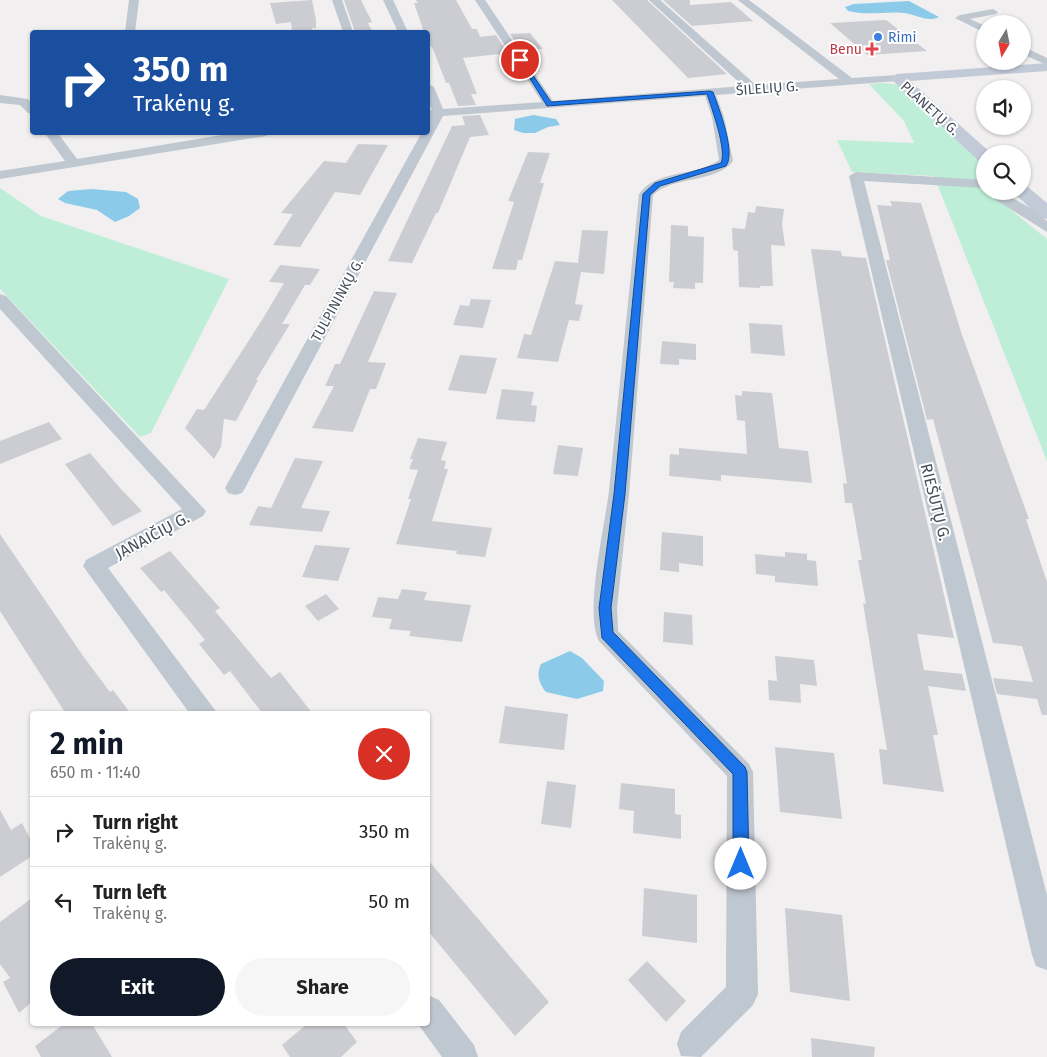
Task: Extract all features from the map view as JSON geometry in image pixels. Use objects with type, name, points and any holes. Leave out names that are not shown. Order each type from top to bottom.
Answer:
[{"type":"main road","name":"ŠILELIŲ G.","points":[[898,78],[1047,66]]},
{"type":"main road","name":"PLANETŲ G.","points":[[898,78],[976,149]]},
{"type":"main road","points":[[1031,199],[1047,213]]},
{"type":"street","points":[[130,30],[134,0]]},
{"type":"street","points":[[337,0],[347,30]]},
{"type":"street","points":[[388,0],[402,30]]},
{"type":"street","points":[[480,0],[550,104]]},
{"type":"street","points":[[654,0],[752,89]]},
{"type":"street","points":[[743,0],[850,82]]},
{"type":"street","points":[[976,15],[993,12]]},
{"type":"street","points":[[976,15],[960,18],[976,26]]},
{"type":"street","points":[[1031,54],[1047,62]]},
{"type":"street","name":"ŠILELIŲ G.","points":[[433,113],[898,78]]},
{"type":"street","points":[[693,1044],[742,994],[740,772],[642,673],[607,634],[605,608],[619,494],[646,194],[657,184],[715,169],[726,161],[718,117],[710,92]]},
{"type":"street","points":[[430,97],[433,113]]},
{"type":"street","points":[[0,99],[30,103]]},
{"type":"street","points":[[52,135],[73,163]]},
{"type":"street","points":[[0,175],[247,135]]},
{"type":"street","name":"TULPININKŲ G.","points":[[235,488],[421,135]]},
{"type":"street","name":"RIEŠUTŲ G.","points":[[976,183],[856,176],[1047,955]]},
{"type":"street","points":[[1006,200],[1029,213],[1047,228]]},
{"type":"street","name":"JANAIČIŲ G.","points":[[0,298],[196,512],[94,566],[203,711]]},
{"type":"street","points":[[430,1014],[462,1057]]},
{"type":"green space","points":[[869,84],[899,85],[976,154],[976,200],[999,200],[1047,239],[1047,461],[934,176],[852,172],[837,140],[914,143],[904,121]]},
{"type":"green space","points":[[0,188],[41,216],[229,279],[151,433],[140,437],[0,289]]},
{"type":"water","points":[[909,1],[939,17],[930,19],[904,13],[855,12],[848,11],[845,7],[854,4]]},
{"type":"water","points":[[533,115],[556,119],[560,125],[548,127],[535,133],[523,133],[514,130],[515,119]]},
{"type":"water","points":[[92,189],[126,192],[138,199],[140,208],[129,216],[115,222],[97,210],[65,203],[58,199],[68,191]]},
{"type":"water","points":[[570,651],[582,658],[604,681],[603,691],[577,699],[546,692],[539,679],[541,664]]},
{"type":"building","points":[[312,0],[316,28],[312,28],[312,30],[292,30],[291,22],[276,24],[270,3]]},
{"type":"building","points":[[344,0],[361,0],[372,22],[368,23],[372,30],[354,30]]},
{"type":"building","points":[[416,0],[456,0],[472,29],[477,29],[480,37],[496,35],[508,53],[463,58],[477,94],[471,94],[476,105],[458,106],[430,45],[430,30],[423,30],[414,3],[418,3]]},
{"type":"building","points":[[612,0],[647,0],[727,74],[688,78]]},
{"type":"building","points":[[663,0],[690,0],[690,5],[731,2],[753,21],[692,26]]},
{"type":"building","name":"Rimi","points":[[886,20],[927,51],[867,55],[830,23]]},
{"type":"building","points":[[530,33],[543,49],[522,51],[510,34]]},
{"type":"building","points":[[480,115],[489,135],[470,137],[438,213],[436,213],[412,263],[388,261],[452,126],[465,125],[462,116]]},
{"type":"building","points":[[358,144],[388,145],[360,195],[335,192],[300,247],[273,245],[293,214],[281,213],[324,161],[346,163]]},
{"type":"building","points":[[528,152],[550,153],[540,183],[544,183],[522,260],[518,260],[516,270],[492,269],[514,202],[508,201]]},
{"type":"building","points":[[890,201],[921,203],[962,335],[1029,519],[1026,519],[1047,582],[1047,715],[1042,715],[1037,699],[997,694],[993,678],[1033,682],[1022,646],[993,643],[933,419],[927,420],[886,260],[890,260],[877,205],[892,206]]},
{"type":"building","points":[[756,206],[784,209],[782,224],[785,246],[771,245],[773,286],[760,286],[760,288],[739,287],[738,251],[733,250],[732,228],[745,229],[748,212],[755,213]]},
{"type":"building","points":[[671,225],[688,226],[688,236],[704,237],[703,283],[695,283],[695,289],[673,288],[674,282],[669,282]]},
{"type":"building","points":[[582,230],[608,231],[604,274],[581,272],[575,304],[583,305],[579,321],[569,320],[558,362],[517,358],[524,334],[531,335],[555,261],[578,263]]},
{"type":"building","points":[[811,249],[841,251],[842,256],[866,258],[954,638],[917,634],[924,670],[962,674],[966,691],[928,686],[938,735],[933,735],[944,792],[883,784],[879,749],[887,750],[863,603],[866,604],[858,560],[862,560],[852,503],[845,503],[843,483],[847,484]]},
{"type":"building","points":[[280,265],[320,269],[310,285],[305,285],[282,324],[290,324],[256,380],[258,380],[236,421],[224,419],[221,447],[214,459],[185,428],[197,409],[204,410],[284,283],[269,282]]},
{"type":"building","points":[[374,291],[397,293],[368,362],[386,363],[376,389],[370,389],[353,432],[312,428],[334,386],[325,386],[335,364],[340,364]]},
{"type":"building","points":[[471,299],[491,300],[483,328],[453,325],[460,305],[469,306]]},
{"type":"building","points":[[749,323],[782,325],[785,356],[751,353]]},
{"type":"building","points":[[662,341],[696,344],[696,360],[679,359],[679,365],[660,364]]},
{"type":"building","points":[[460,355],[497,358],[486,394],[448,390]]},
{"type":"building","points":[[502,389],[534,392],[531,405],[537,406],[535,422],[496,419]]},
{"type":"building","points":[[742,391],[772,393],[779,448],[808,451],[812,483],[721,475],[721,481],[669,476],[670,454],[679,455],[679,448],[747,454],[745,421],[737,420],[735,395],[742,396]]},
{"type":"building","points":[[49,422],[62,439],[0,464],[0,441]]},
{"type":"building","points":[[418,438],[447,442],[441,460],[446,461],[444,469],[448,469],[432,521],[492,528],[485,557],[456,554],[457,551],[396,544],[411,499],[408,499],[418,470],[409,469],[413,459],[410,459]]},
{"type":"building","points":[[558,445],[583,448],[578,476],[553,474]]},
{"type":"building","points":[[90,453],[142,511],[113,526],[65,464]]},
{"type":"building","points":[[295,458],[323,461],[301,508],[330,511],[322,532],[249,525],[258,506],[271,508]]},
{"type":"building","points":[[662,532],[703,536],[703,566],[679,563],[679,572],[660,570]]},
{"type":"building","points":[[0,534],[83,656],[110,692],[113,690],[129,711],[64,711],[0,611]]},
{"type":"building","points":[[315,545],[350,548],[338,581],[302,577]]},
{"type":"building","points":[[170,551],[220,608],[215,611],[271,678],[280,672],[311,711],[261,711],[230,671],[224,675],[199,644],[205,640],[164,590],[161,592],[140,568]]},
{"type":"building","points":[[785,552],[807,554],[807,560],[816,561],[818,586],[775,582],[775,576],[756,574],[755,554],[785,557]]},
{"type":"building","points":[[402,589],[427,592],[424,600],[471,605],[462,642],[409,636],[411,631],[389,629],[392,619],[372,617],[378,597],[398,599]]},
{"type":"building","points":[[326,594],[339,609],[318,621],[305,606]]},
{"type":"building","points":[[664,612],[692,615],[693,645],[663,642]]},
{"type":"building","points":[[775,656],[814,660],[817,686],[800,684],[801,703],[769,700],[768,680],[777,681]]},
{"type":"building","points":[[505,706],[568,714],[564,750],[499,743]]},
{"type":"building","points":[[775,747],[834,753],[842,819],[780,812]]},
{"type":"building","points":[[547,781],[576,785],[571,828],[541,824]]},
{"type":"building","points":[[621,783],[675,789],[675,814],[681,815],[681,839],[633,833],[634,811],[619,809]]},
{"type":"building","points":[[0,810],[11,830],[22,823],[30,838],[30,857],[0,877]]},
{"type":"building","points":[[430,862],[549,1002],[515,1036],[430,933]]},
{"type":"building","points":[[644,888],[697,895],[697,943],[642,936]]},
{"type":"building","points":[[30,900],[30,1004],[19,1013],[3,982],[10,978],[0,964],[0,922]]},
{"type":"building","points":[[785,908],[842,915],[850,1001],[790,992]]},
{"type":"building","points":[[647,961],[686,1001],[666,1022],[628,980]]},
{"type":"building","points":[[61,1026],[93,1026],[112,1057],[41,1057],[35,1046]]},
{"type":"building","points":[[305,1026],[345,1026],[357,1042],[341,1057],[290,1057],[282,1045]]},
{"type":"building","points":[[811,1038],[875,1047],[874,1057],[812,1057]]},
{"type":"place","name":"Rimi","points":[[878,37]]},
{"type":"place","name":"Benu","points":[[872,49]]},
{"type":"route","points":[[520,60],[550,104],[710,92],[718,117],[726,152],[726,161],[723,165],[715,169],[657,184],[646,194],[619,494],[605,608],[607,634],[642,673],[740,772],[741,864]]}]
